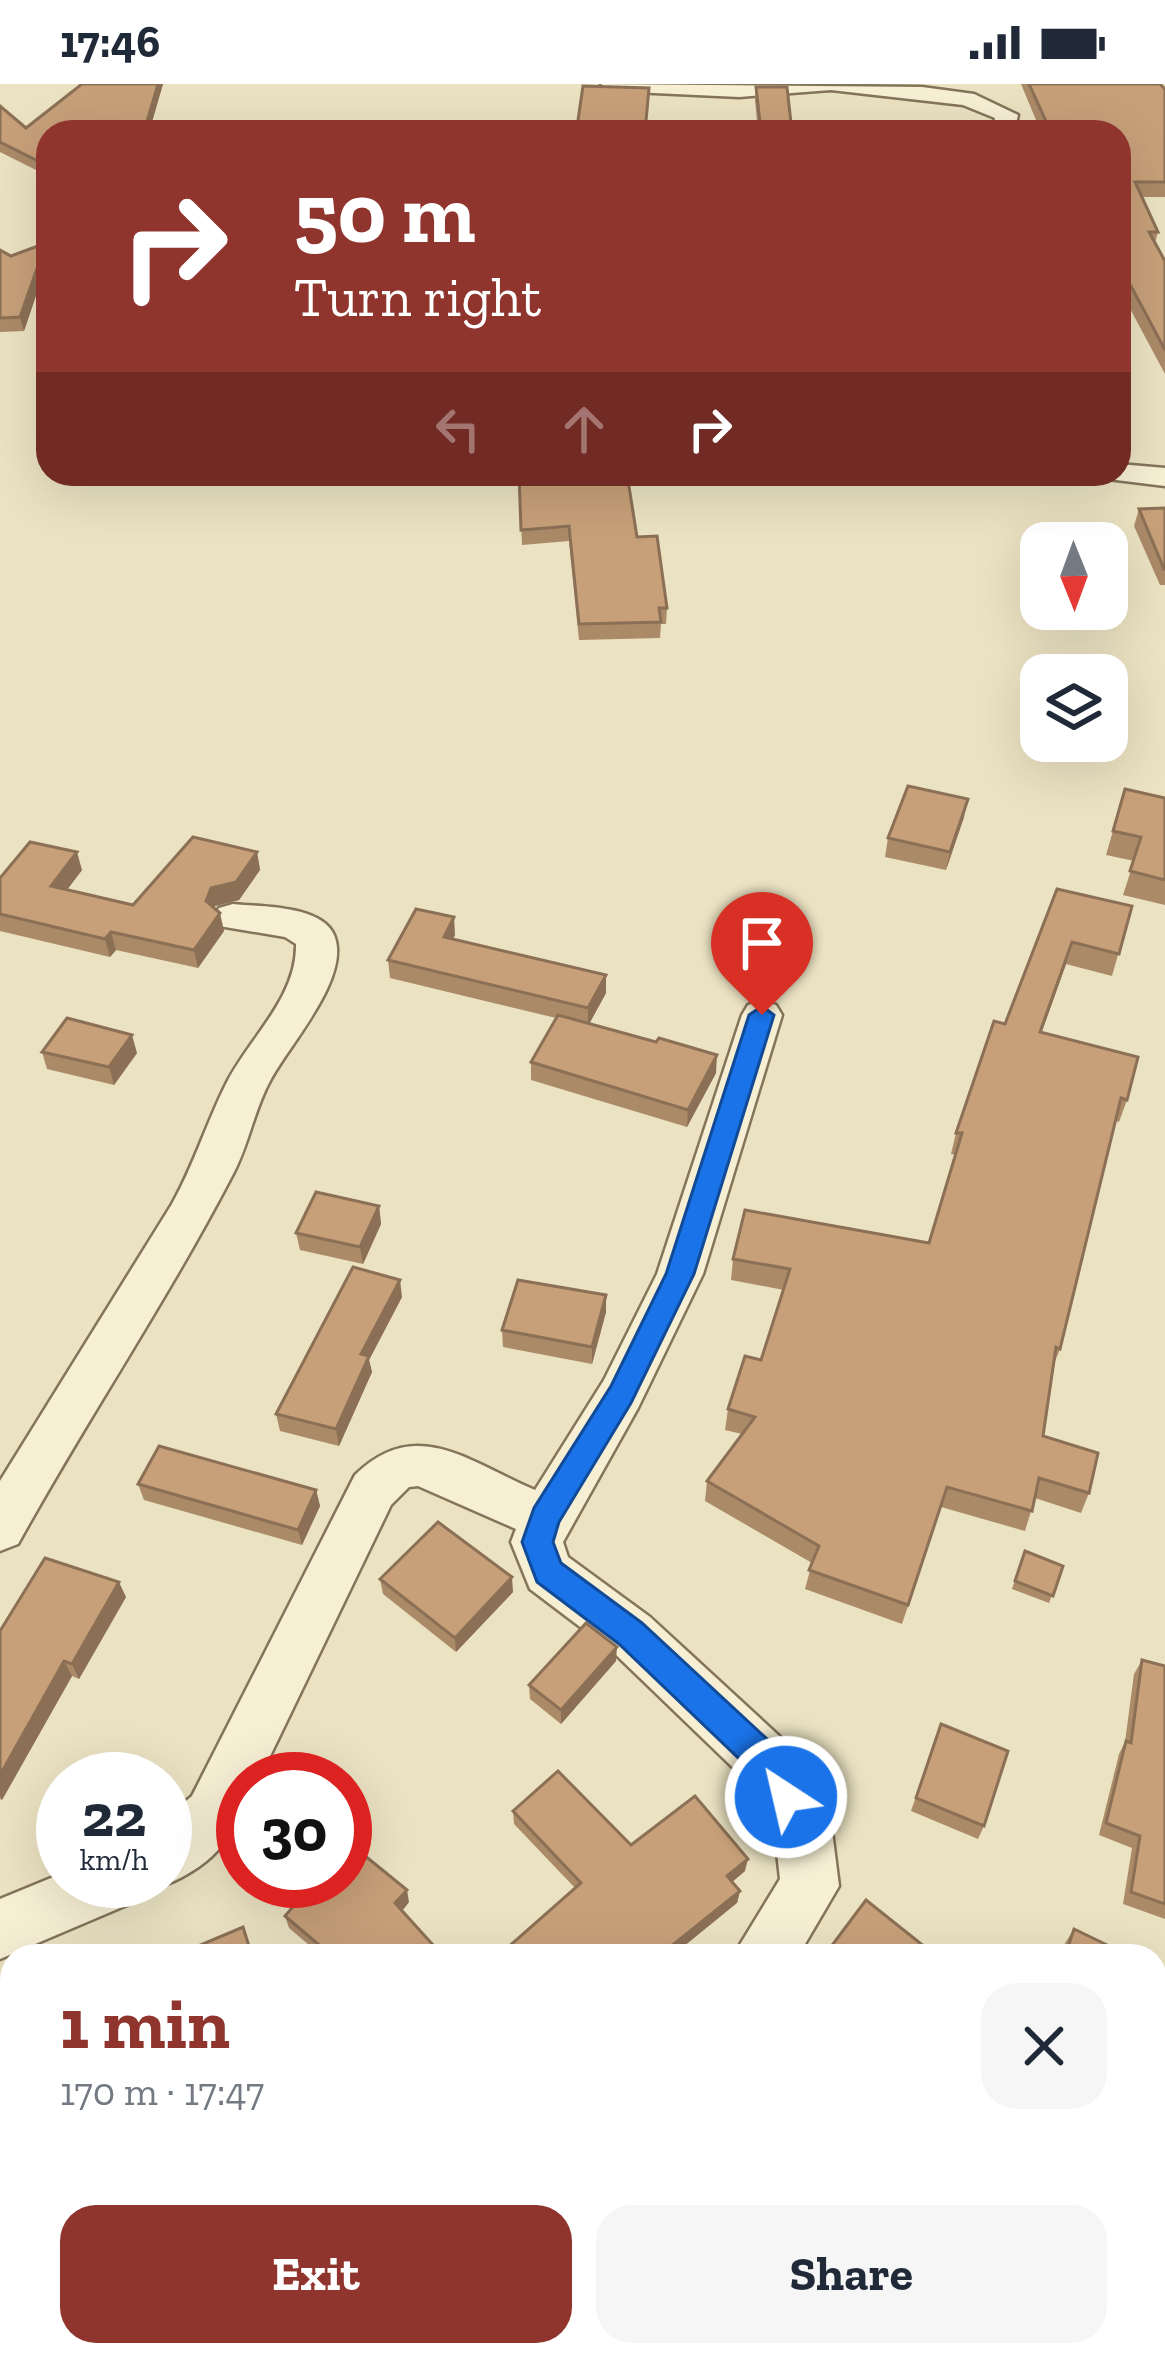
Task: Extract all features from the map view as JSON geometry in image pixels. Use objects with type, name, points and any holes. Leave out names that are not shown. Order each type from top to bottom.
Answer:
[{"type":"street","points":[[612,84],[739,90],[831,84],[927,91],[977,100],[1006,115],[1005,120]]},
{"type":"street","points":[[1131,474],[1165,477]]},
{"type":"street","points":[[0,1528],[51,1435],[214,1168],[250,1078],[287,1023],[319,955],[316,938],[295,925],[233,917]]},
{"type":"street","points":[[762,1015],[680,1274],[621,1394],[545,1518],[538,1542],[548,1572],[631,1634],[769,1764],[803,1831],[810,1886],[771,1944]]},
{"type":"street","points":[[192,1833],[212,1816],[373,1490],[395,1468],[421,1464],[545,1518]]},
{"type":"street","points":[[0,1929],[49,1908]]},
{"type":"building","points":[[82,84],[158,84],[148,120],[36,120]]},
{"type":"building","points":[[1029,84],[1160,84],[1165,89],[1165,182],[1135,182],[1158,232],[1149,232],[1165,261],[1165,350],[1131,286],[1131,120],[1046,120]]},
{"type":"building","points":[[583,86],[649,88],[646,120],[578,120]]},
{"type":"building","points":[[756,87],[787,87],[791,120],[760,120]]},
{"type":"building","points":[[0,106],[26,128],[36,120],[36,160],[0,142]]},
{"type":"building","points":[[36,247],[36,271],[20,317],[0,318],[0,250],[11,256]]},
{"type":"building","points":[[519,486],[629,486],[637,537],[657,536],[667,608],[659,608],[661,622],[579,624],[569,526],[521,530]]},
{"type":"building","points":[[1165,508],[1165,569],[1164,569],[1139,509]]},
{"type":"building","points":[[908,786],[968,799],[950,852],[888,838]]},
{"type":"building","points":[[1125,789],[1165,798],[1165,880],[1130,871],[1141,837],[1113,831]]},
{"type":"building","points":[[193,837],[257,852],[236,882],[211,888],[206,901],[220,913],[194,950],[111,932],[105,939],[0,914],[0,878],[30,842],[77,852],[51,886],[133,905]]},
{"type":"building","points":[[1057,889],[1132,906],[1119,954],[1072,942],[1040,1032],[1138,1057],[1127,1100],[1121,1098],[1060,1349],[1056,1347],[1043,1436],[1098,1453],[1089,1493],[1039,1478],[1032,1511],[947,1487],[908,1605],[809,1570],[819,1546],[707,1481],[755,1417],[728,1409],[745,1356],[761,1360],[790,1269],[733,1259],[745,1210],[929,1243],[962,1133],[956,1133],[994,1021],[1005,1024]]},
{"type":"building","points":[[416,909],[454,917],[444,937],[606,975],[588,1008],[388,960]]},
{"type":"building","points":[[558,1015],[717,1055],[688,1110],[531,1062]]},
{"type":"building","points":[[67,1018],[132,1035],[109,1067],[42,1052]]},
{"type":"building","points":[[316,1192],[379,1206],[360,1247],[296,1233]]},
{"type":"building","points":[[353,1267],[400,1280],[361,1354],[369,1356],[336,1429],[276,1414]]},
{"type":"building","points":[[518,1280],[606,1295],[592,1347],[502,1330]]},
{"type":"building","points":[[159,1446],[316,1490],[298,1530],[138,1484]]},
{"type":"building","points":[[438,1522],[512,1577],[455,1638],[380,1579]]},
{"type":"building","points":[[1025,1551],[1063,1566],[1053,1596],[1015,1581]]},
{"type":"building","points":[[45,1558],[119,1582],[72,1664],[64,1661],[0,1775],[0,1631]]},
{"type":"building","points":[[586,1623],[617,1647],[561,1710],[529,1685]]},
{"type":"building","points":[[1142,1660],[1165,1666],[1165,1904],[1131,1892],[1140,1836],[1106,1823],[1126,1741],[1131,1743]]},
{"type":"building","points":[[941,1724],[1008,1751],[984,1826],[916,1798]]},
{"type":"building","points":[[558,1771],[631,1845],[695,1796],[748,1859],[727,1876],[740,1891],[674,1944],[512,1944],[581,1883],[513,1811]]},
{"type":"building","points":[[372,1862],[407,1890],[395,1903],[432,1944],[318,1944],[285,1916],[292,1908],[372,1908]]},
{"type":"building","points":[[866,1900],[921,1944],[833,1944]]},
{"type":"building","points":[[243,1927],[248,1944],[203,1944]]},
{"type":"building","points":[[1074,1929],[1105,1944],[1069,1944]]},
{"type":"route","points":[[762,1015],[680,1274],[621,1394],[545,1518],[538,1542],[548,1572],[631,1634],[769,1764],[786,1797]]}]
